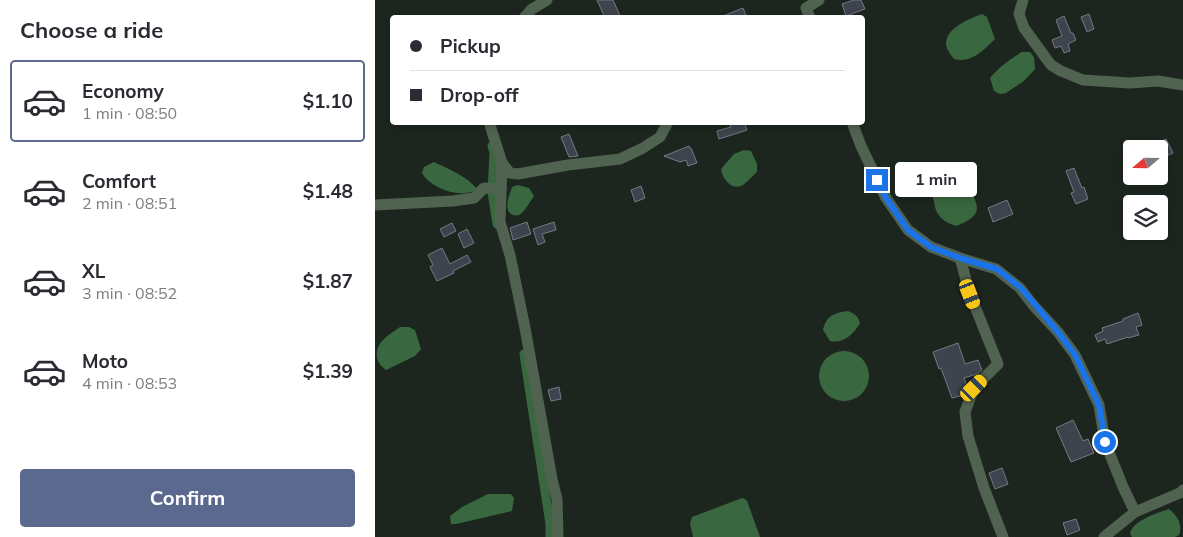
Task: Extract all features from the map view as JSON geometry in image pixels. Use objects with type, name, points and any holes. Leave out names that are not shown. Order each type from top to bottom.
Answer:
[{"type":"street","points":[[527,15],[532,9],[547,0]]},
{"type":"street","points":[[809,15],[806,8],[819,0]]},
{"type":"street","points":[[1023,0],[1019,14],[1024,28],[1051,66],[1083,80],[1130,83],[1158,80],[1183,85]]},
{"type":"street","points":[[490,125],[502,163],[500,222],[510,255],[525,328],[551,479],[557,499],[558,537]]},
{"type":"street","points":[[502,163],[510,173],[518,174],[568,165],[620,159],[660,137],[666,125]]},
{"type":"street","points":[[853,125],[886,198],[908,230],[931,247],[997,269],[1021,288],[1075,355],[1099,405],[1105,442],[1135,512]]},
{"type":"street","points":[[375,205],[453,201],[474,198],[484,188],[501,189]]},
{"type":"street","points":[[960,258],[970,294],[998,364],[974,388],[965,412],[969,436],[981,479],[1003,537]]},
{"type":"street","points":[[1104,537],[1135,512],[1183,490]]},
{"type":"shaded area","points":[[982,14],[987,17],[995,39],[972,58],[966,60],[954,59],[946,45],[949,34],[959,25]]},
{"type":"shaded area","points":[[1022,52],[1030,52],[1034,57],[1035,69],[1024,81],[1006,93],[1000,94],[994,91],[990,78],[997,70]]},
{"type":"shaded area","points":[[744,150],[751,151],[757,164],[757,172],[743,185],[737,187],[725,179],[721,169],[734,154]]},
{"type":"shaded area","points":[[434,162],[463,177],[477,189],[471,192],[455,193],[439,188],[422,173],[424,167]]},
{"type":"shaded area","points":[[956,183],[966,185],[975,199],[977,210],[971,218],[956,226],[947,222],[938,214],[933,197],[939,189]]},
{"type":"shaded area","points":[[518,185],[529,188],[534,196],[523,211],[516,215],[511,214],[507,205],[512,187]]},
{"type":"shaded area","points":[[848,311],[857,316],[860,323],[855,331],[844,340],[830,341],[823,330],[826,321],[835,314]]},
{"type":"shaded area","points":[[400,327],[409,327],[415,330],[421,349],[415,356],[386,370],[380,365],[377,352],[378,347],[387,336]]},
{"type":"shaded area","points":[[839,351],[849,351],[862,358],[869,371],[869,381],[862,394],[849,401],[839,401],[830,397],[823,390],[819,381],[819,371],[823,362],[830,355]]},
{"type":"shaded area","points":[[488,494],[511,494],[514,498],[512,511],[451,524],[450,516],[462,507]]},
{"type":"shaded area","points":[[742,498],[747,501],[760,537],[693,537],[690,523],[692,517]]},
{"type":"shaded area","points":[[1169,509],[1179,520],[1179,535],[1175,537],[1132,537],[1130,533],[1136,524]]},
{"type":"building","points":[[597,0],[613,0],[620,15],[604,15]]},
{"type":"building","points":[[861,0],[865,9],[846,15],[842,4]]},
{"type":"building","points":[[743,8],[746,15],[726,15]]},
{"type":"building","points":[[1089,14],[1094,29],[1087,32],[1081,17]]},
{"type":"building","points":[[1064,16],[1076,40],[1068,44],[1070,51],[1064,53],[1061,46],[1055,48],[1052,40],[1062,36],[1056,20]]},
{"type":"building","points":[[730,125],[745,125],[747,130],[719,139],[717,131],[731,127]]},
{"type":"building","points":[[569,134],[578,156],[569,157],[561,137]]},
{"type":"building","points":[[1168,143],[1173,153],[1168,155]]},
{"type":"building","points":[[689,146],[697,163],[688,166],[686,160],[680,162],[664,156]]},
{"type":"building","points":[[1074,168],[1088,199],[1076,204],[1071,193],[1074,192],[1066,171]]},
{"type":"building","points":[[641,186],[645,198],[635,202],[631,190]]},
{"type":"building","points":[[1007,200],[1013,214],[993,222],[988,208]]},
{"type":"building","points":[[527,222],[531,234],[513,240],[510,228]]},
{"type":"building","points":[[554,222],[556,230],[542,234],[545,242],[538,245],[533,229]]},
{"type":"building","points":[[452,223],[456,231],[444,237],[440,229]]},
{"type":"building","points":[[467,229],[474,243],[464,248],[458,234]]},
{"type":"building","points":[[442,248],[450,264],[467,255],[471,262],[437,281],[430,267],[433,265],[428,255]]},
{"type":"building","points":[[1138,313],[1142,325],[1136,327],[1139,335],[1107,344],[1105,339],[1098,342],[1095,335],[1103,331],[1102,328],[1123,321],[1123,319]]},
{"type":"building","points":[[958,343],[965,364],[978,360],[982,370],[977,374],[964,378],[967,386],[964,395],[952,398],[933,352]]},
{"type":"building","points":[[559,387],[561,399],[551,401],[548,390]]},
{"type":"building","points":[[1073,420],[1083,441],[1088,439],[1094,453],[1071,462],[1056,428]]},
{"type":"building","points":[[1002,468],[1008,484],[995,489],[989,473]]},
{"type":"building","points":[[1076,519],[1080,530],[1067,535],[1063,523]]},
{"type":"waterway","points":[[492,146],[494,153],[492,192],[497,224]]},
{"type":"waterway","points":[[524,354],[550,524],[550,537]]},
{"type":"route","points":[[877,180],[886,198],[908,230],[931,247],[997,269],[1021,288],[1075,355],[1099,405],[1105,442]]}]
